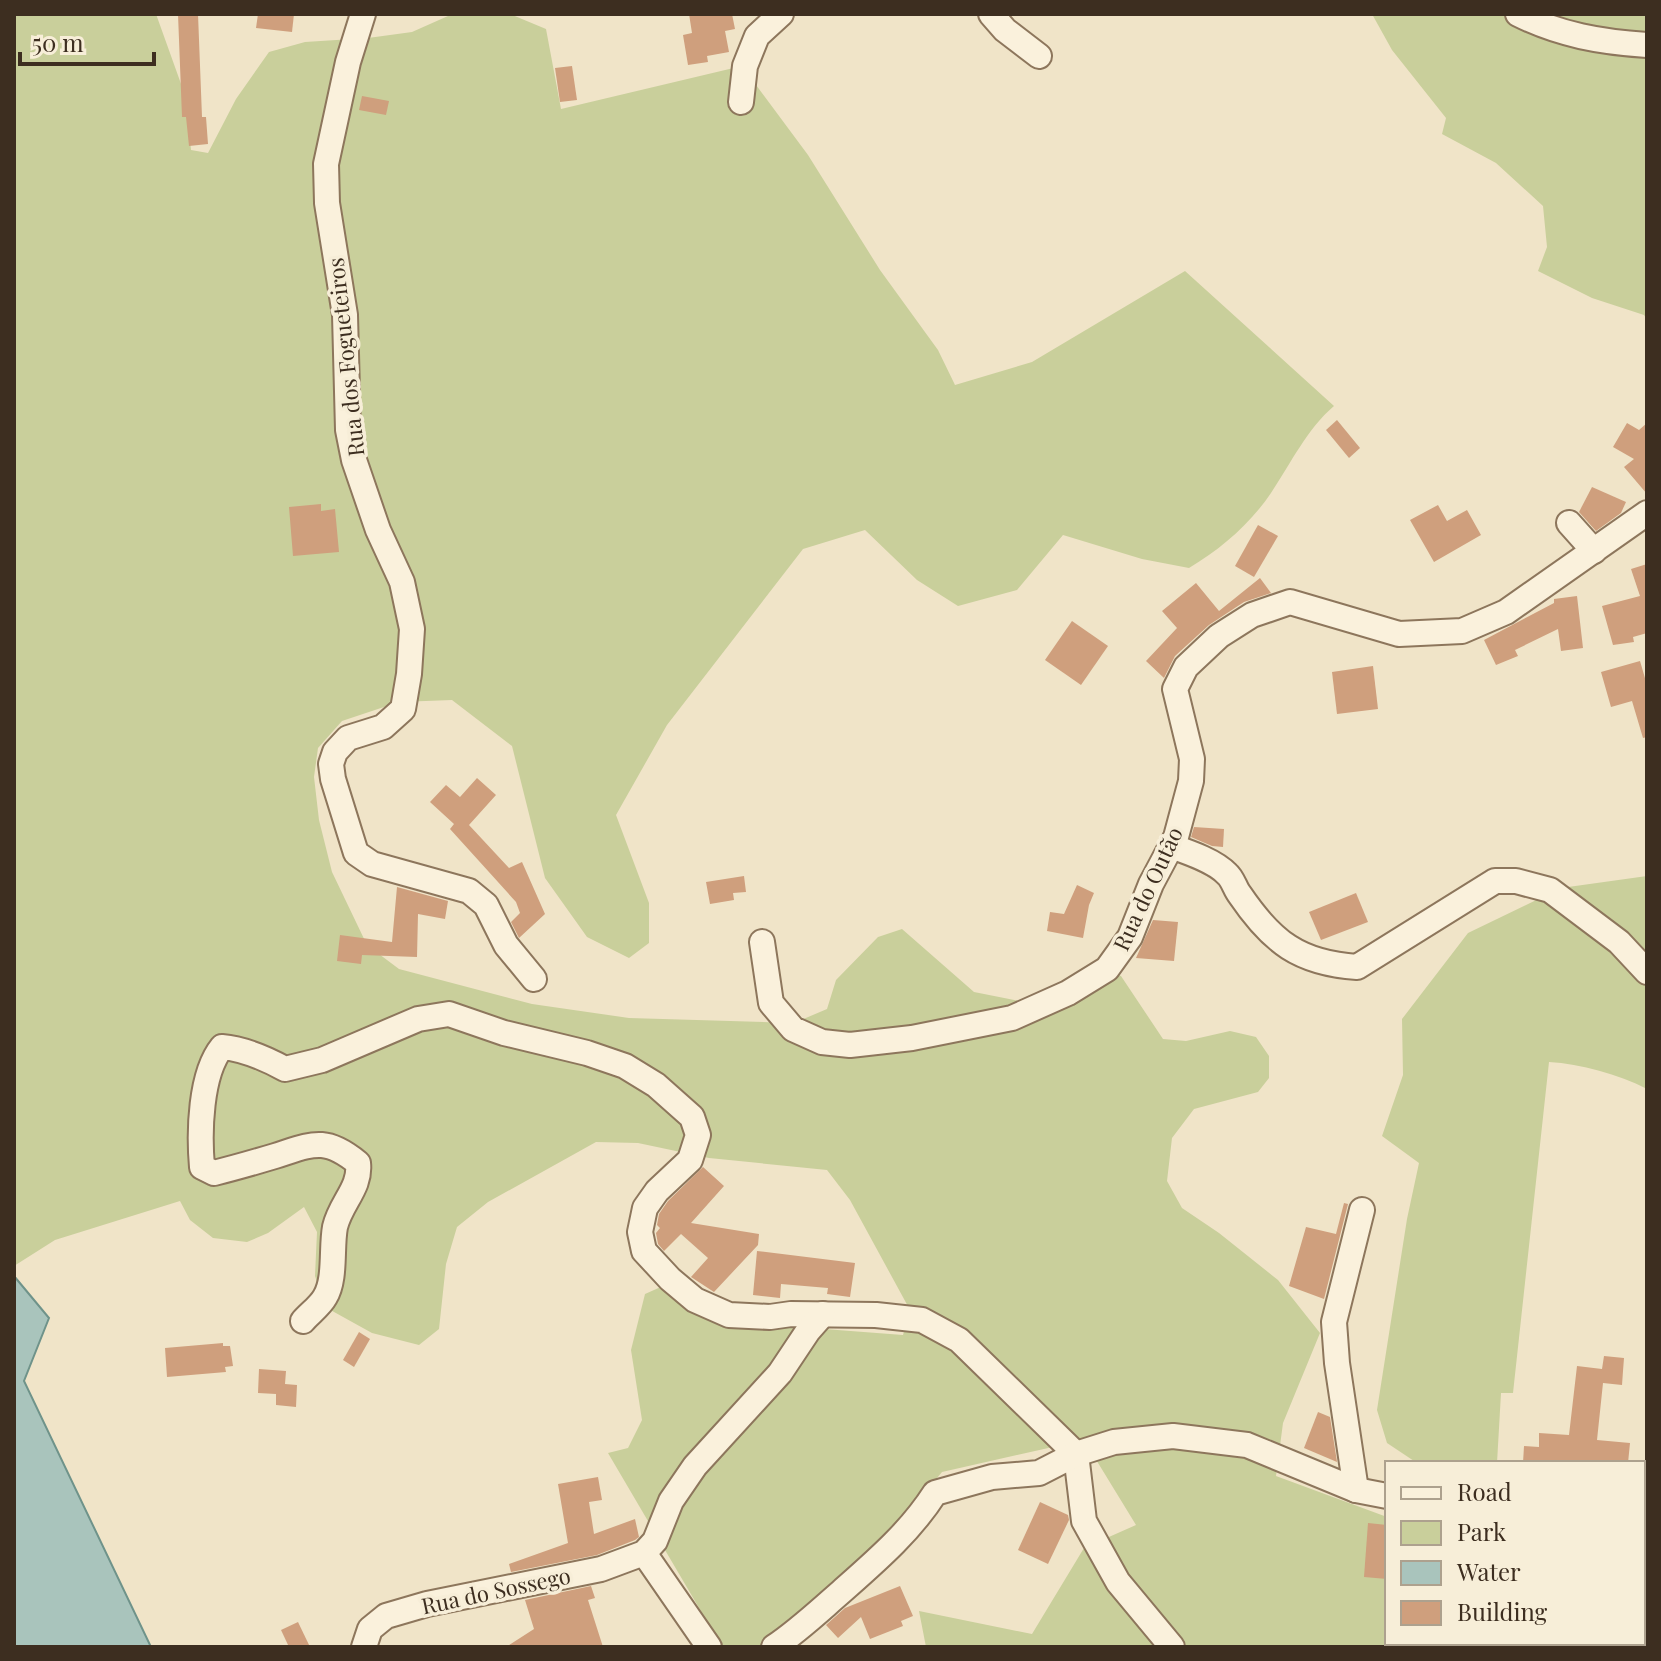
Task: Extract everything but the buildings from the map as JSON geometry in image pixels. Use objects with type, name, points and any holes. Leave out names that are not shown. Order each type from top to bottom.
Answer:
[{"type":"street","name":"Rua dos Fogueteiros","points":[[363,14],[348,62],[326,164],[327,203],[345,315],[348,430],[354,460],[378,530],[402,582],[412,629],[403,709],[383,727],[348,738],[335,752],[331,764],[333,779],[356,853],[372,864],[469,891],[486,905],[506,945],[534,979]]},
{"type":"street","points":[[741,102],[745,66],[757,36],[781,14]]},
{"type":"street","points":[[991,14],[1005,30],[1039,56]]},
{"type":"street","points":[[1518,14],[1574,36],[1605,43],[1647,45]]},
{"type":"street","name":"Rua do Outão","points":[[762,942],[771,1003],[793,1029],[822,1042],[850,1045],[912,1038],[1012,1018],[1068,993],[1107,969],[1130,937],[1151,884],[1176,837],[1191,781],[1192,759],[1175,689],[1186,667],[1219,636],[1252,615],[1290,602],[1399,634],[1462,631],[1506,612],[1647,513]]},
{"type":"street","points":[[1569,523],[1594,551]]},
{"type":"street","points":[[1171,846],[1197,855],[1227,873],[1240,896],[1280,943],[1307,959],[1357,967],[1495,881],[1516,881],[1550,890],[1619,942],[1647,972]]},
{"type":"street","points":[[303,1321],[326,1296],[336,1227],[343,1204],[360,1179],[358,1163],[343,1151],[326,1145],[305,1145],[214,1173],[202,1167],[199,1140],[207,1087],[212,1060],[222,1047],[268,1059],[285,1069],[322,1060],[418,1019],[449,1014],[504,1033],[587,1053],[625,1066],[656,1085],[692,1117],[698,1135],[690,1160],[657,1191],[645,1208],[640,1232],[644,1251],[664,1273],[695,1300],[729,1315],[876,1315],[922,1320],[959,1340],[1076,1454],[1084,1521],[1118,1582],[1172,1647]]},
{"type":"street","points":[[1356,1490],[1334,1322],[1362,1210]]},
{"type":"street","points":[[709,1647],[644,1553],[655,1541],[671,1501],[695,1466],[780,1373],[823,1314]]},
{"type":"street","points":[[774,1647],[795,1633],[888,1550],[920,1516],[935,1493],[992,1477],[1039,1473],[1076,1454],[1114,1442],[1173,1436],[1247,1445],[1356,1490],[1385,1496]]},
{"type":"street","name":"Rua do Sossego","points":[[364,1647],[370,1629],[386,1616],[427,1604],[601,1569],[644,1553]]},
{"type":"green space","points":[[14,14],[156,14],[185,95],[191,150],[208,153],[236,99],[269,52],[305,42],[412,32],[448,16],[510,14],[546,29],[561,109],[742,66],[808,155],[880,270],[938,350],[955,385],[1032,362],[1185,271],[1334,406],[1307,436],[1254,515],[1212,553],[1189,568],[1142,559],[1063,535],[1017,590],[958,606],[917,580],[865,530],[803,549],[667,725],[616,815],[649,903],[649,943],[629,958],[587,937],[545,878],[512,746],[452,700],[399,702],[342,721],[318,748],[314,777],[319,820],[332,872],[367,945],[399,969],[532,1004],[629,1018],[794,1023],[827,1009],[836,980],[878,937],[902,929],[974,992],[1019,1001],[1049,998],[1100,969],[1121,976],[1163,1039],[1186,1041],[1230,1031],[1256,1037],[1269,1056],[1269,1078],[1258,1092],[1194,1109],[1172,1138],[1167,1181],[1182,1208],[1278,1280],[1320,1333],[1283,1423],[1276,1476],[1385,1516],[1385,1645],[1393,1647],[926,1647],[919,1611],[1032,1634],[1084,1548],[1136,1525],[1084,1440],[942,1472],[815,1624],[792,1647],[722,1647],[608,1453],[628,1448],[642,1420],[631,1350],[645,1294],[672,1282],[760,1324],[903,1335],[910,1310],[850,1200],[827,1170],[709,1158],[638,1143],[596,1142],[488,1202],[457,1227],[446,1264],[439,1329],[419,1345],[372,1333],[325,1307],[315,1276],[317,1232],[304,1207],[268,1233],[247,1242],[213,1238],[190,1220],[180,1201],[55,1240],[14,1266]]},
{"type":"green space","points":[[1372,14],[1647,14],[1647,320],[1644,315],[1592,298],[1538,271],[1547,247],[1543,206],[1496,163],[1442,134],[1446,118],[1392,50]]},
{"type":"green space","points":[[1647,876],[1647,1089],[1599,1071],[1549,1062],[1513,1393],[1501,1393],[1497,1461],[1414,1461],[1387,1443],[1377,1410],[1407,1219],[1419,1163],[1382,1136],[1403,1075],[1402,1019],[1468,933],[1561,888]]},
{"type":"water","points":[[14,1276],[49,1318],[24,1381],[151,1647],[14,1647]]}]
